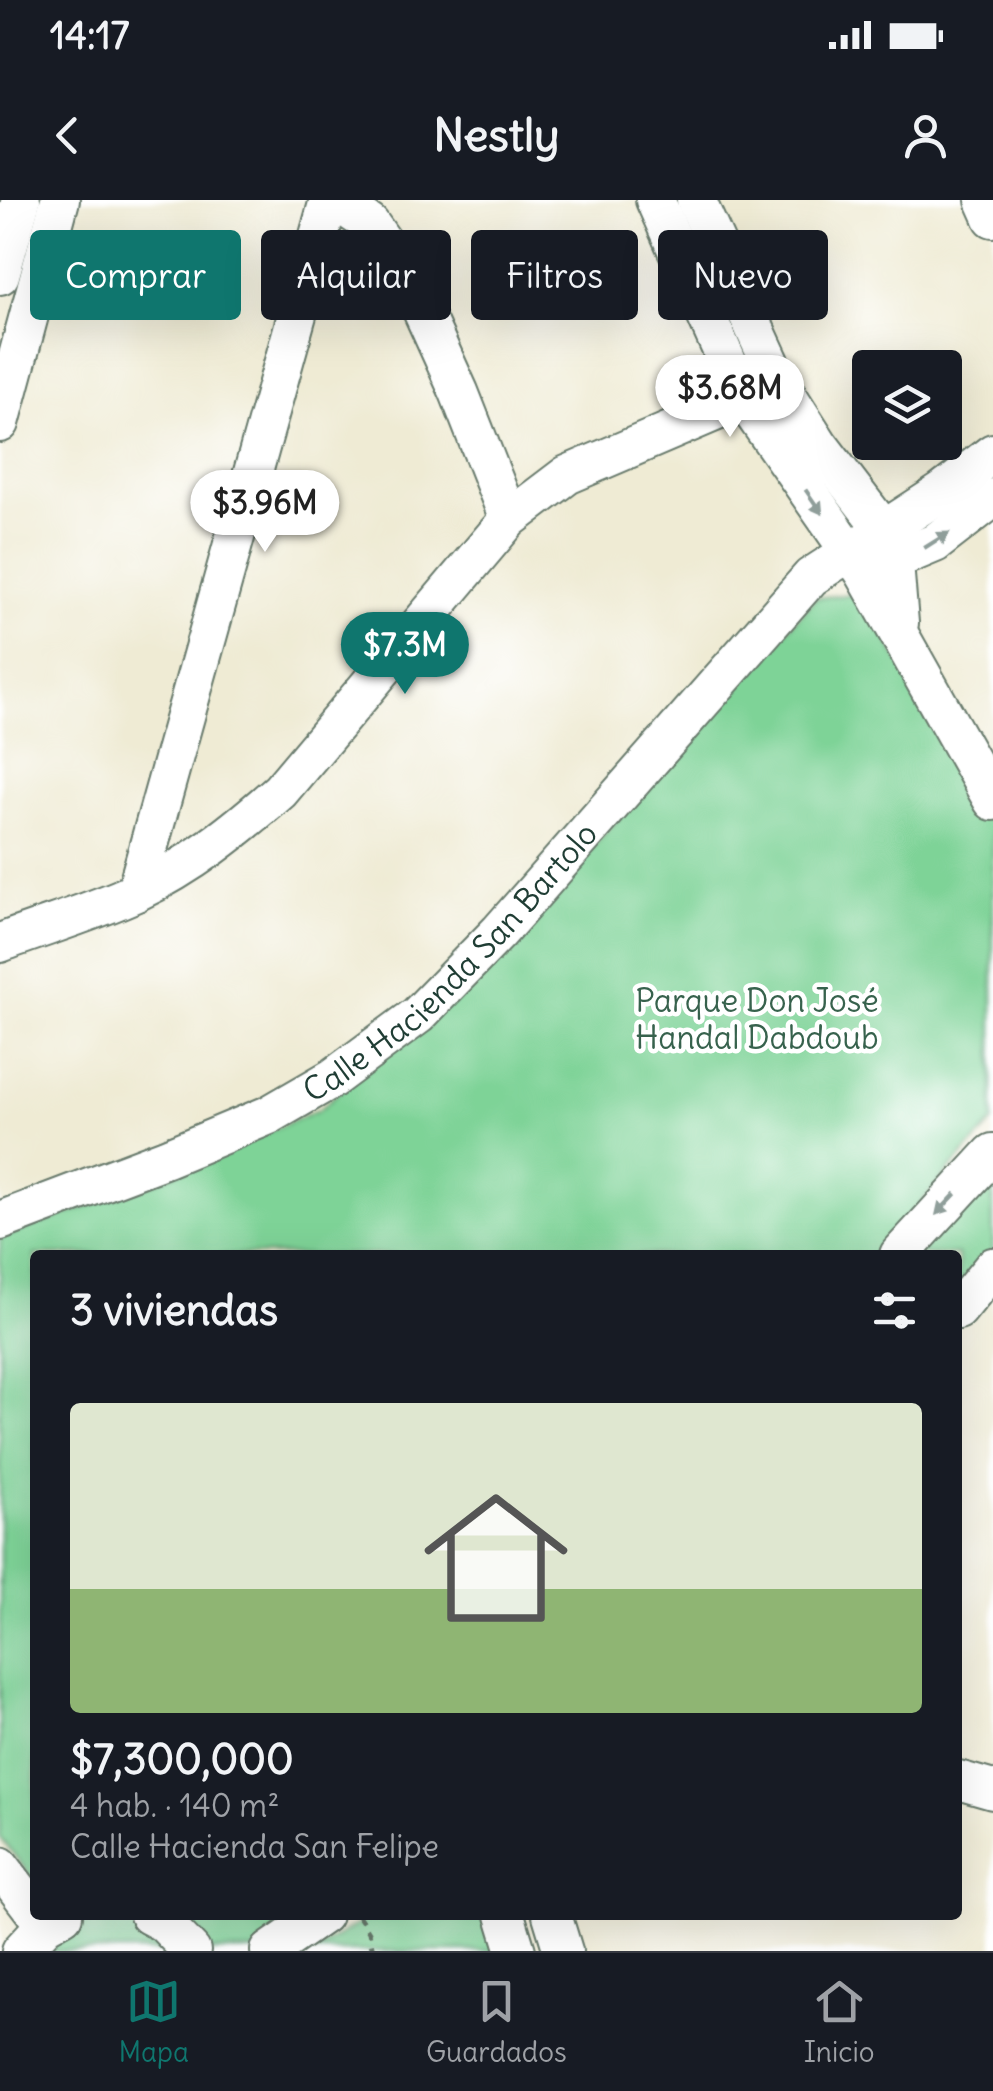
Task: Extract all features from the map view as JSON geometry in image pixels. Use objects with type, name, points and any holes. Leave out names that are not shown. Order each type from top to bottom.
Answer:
[{"type":"street","points":[[0,423],[21,200]]},
{"type":"street","points":[[13,275],[60,200]]},
{"type":"street","points":[[136,892],[331,200],[370,224],[406,276],[459,392],[509,519]]},
{"type":"street","points":[[655,200],[744,400],[873,554]]},
{"type":"street","points":[[696,200],[780,384],[819,445],[873,554],[900,630],[941,713],[993,801]]},
{"type":"street","points":[[985,200],[993,218]]},
{"type":"street","points":[[0,944],[136,892],[194,860],[240,828],[280,790],[509,519],[567,475],[780,384]]},
{"type":"street","points":[[873,554],[993,452]]},
{"type":"street","points":[[873,554],[935,543],[993,498]]},
{"type":"street","name":"Calle Hacienda San Bartolo","points":[[0,1221],[269,1115],[333,1078],[418,1015],[512,917],[811,577],[873,554]]},
{"type":"street","points":[[904,1250],[993,1153]]},
{"type":"street","points":[[962,1305],[993,1267]]},
{"type":"street","points":[[962,1781],[993,1790]]},
{"type":"street","points":[[0,1866],[30,1909]]},
{"type":"street","points":[[166,1920],[191,1951]]},
{"type":"street","points":[[270,1951],[315,1920]]},
{"type":"street","points":[[507,1920],[516,1951]]},
{"type":"street","points":[[554,1920],[563,1951]]},
{"type":"path","points":[[361,1920],[369,1932],[373,1951]]},
{"type":"green space","name":"Parque Don José Handal Dabdoub","points":[[860,593],[993,821],[993,1122],[878,1250],[30,1250],[30,1876],[0,1837],[0,1238],[143,1187],[320,1109],[529,918],[815,598]]},
{"type":"green space","points":[[993,1161],[993,1250],[962,1285],[962,1250],[913,1250]]},
{"type":"green space","points":[[121,1920],[147,1928],[174,1951],[36,1951],[73,1926]]},
{"type":"green space","points":[[190,1920],[303,1920],[257,1951],[199,1951],[181,1926]]},
{"type":"green space","points":[[364,1920],[488,1920],[498,1951],[314,1951]]}]
